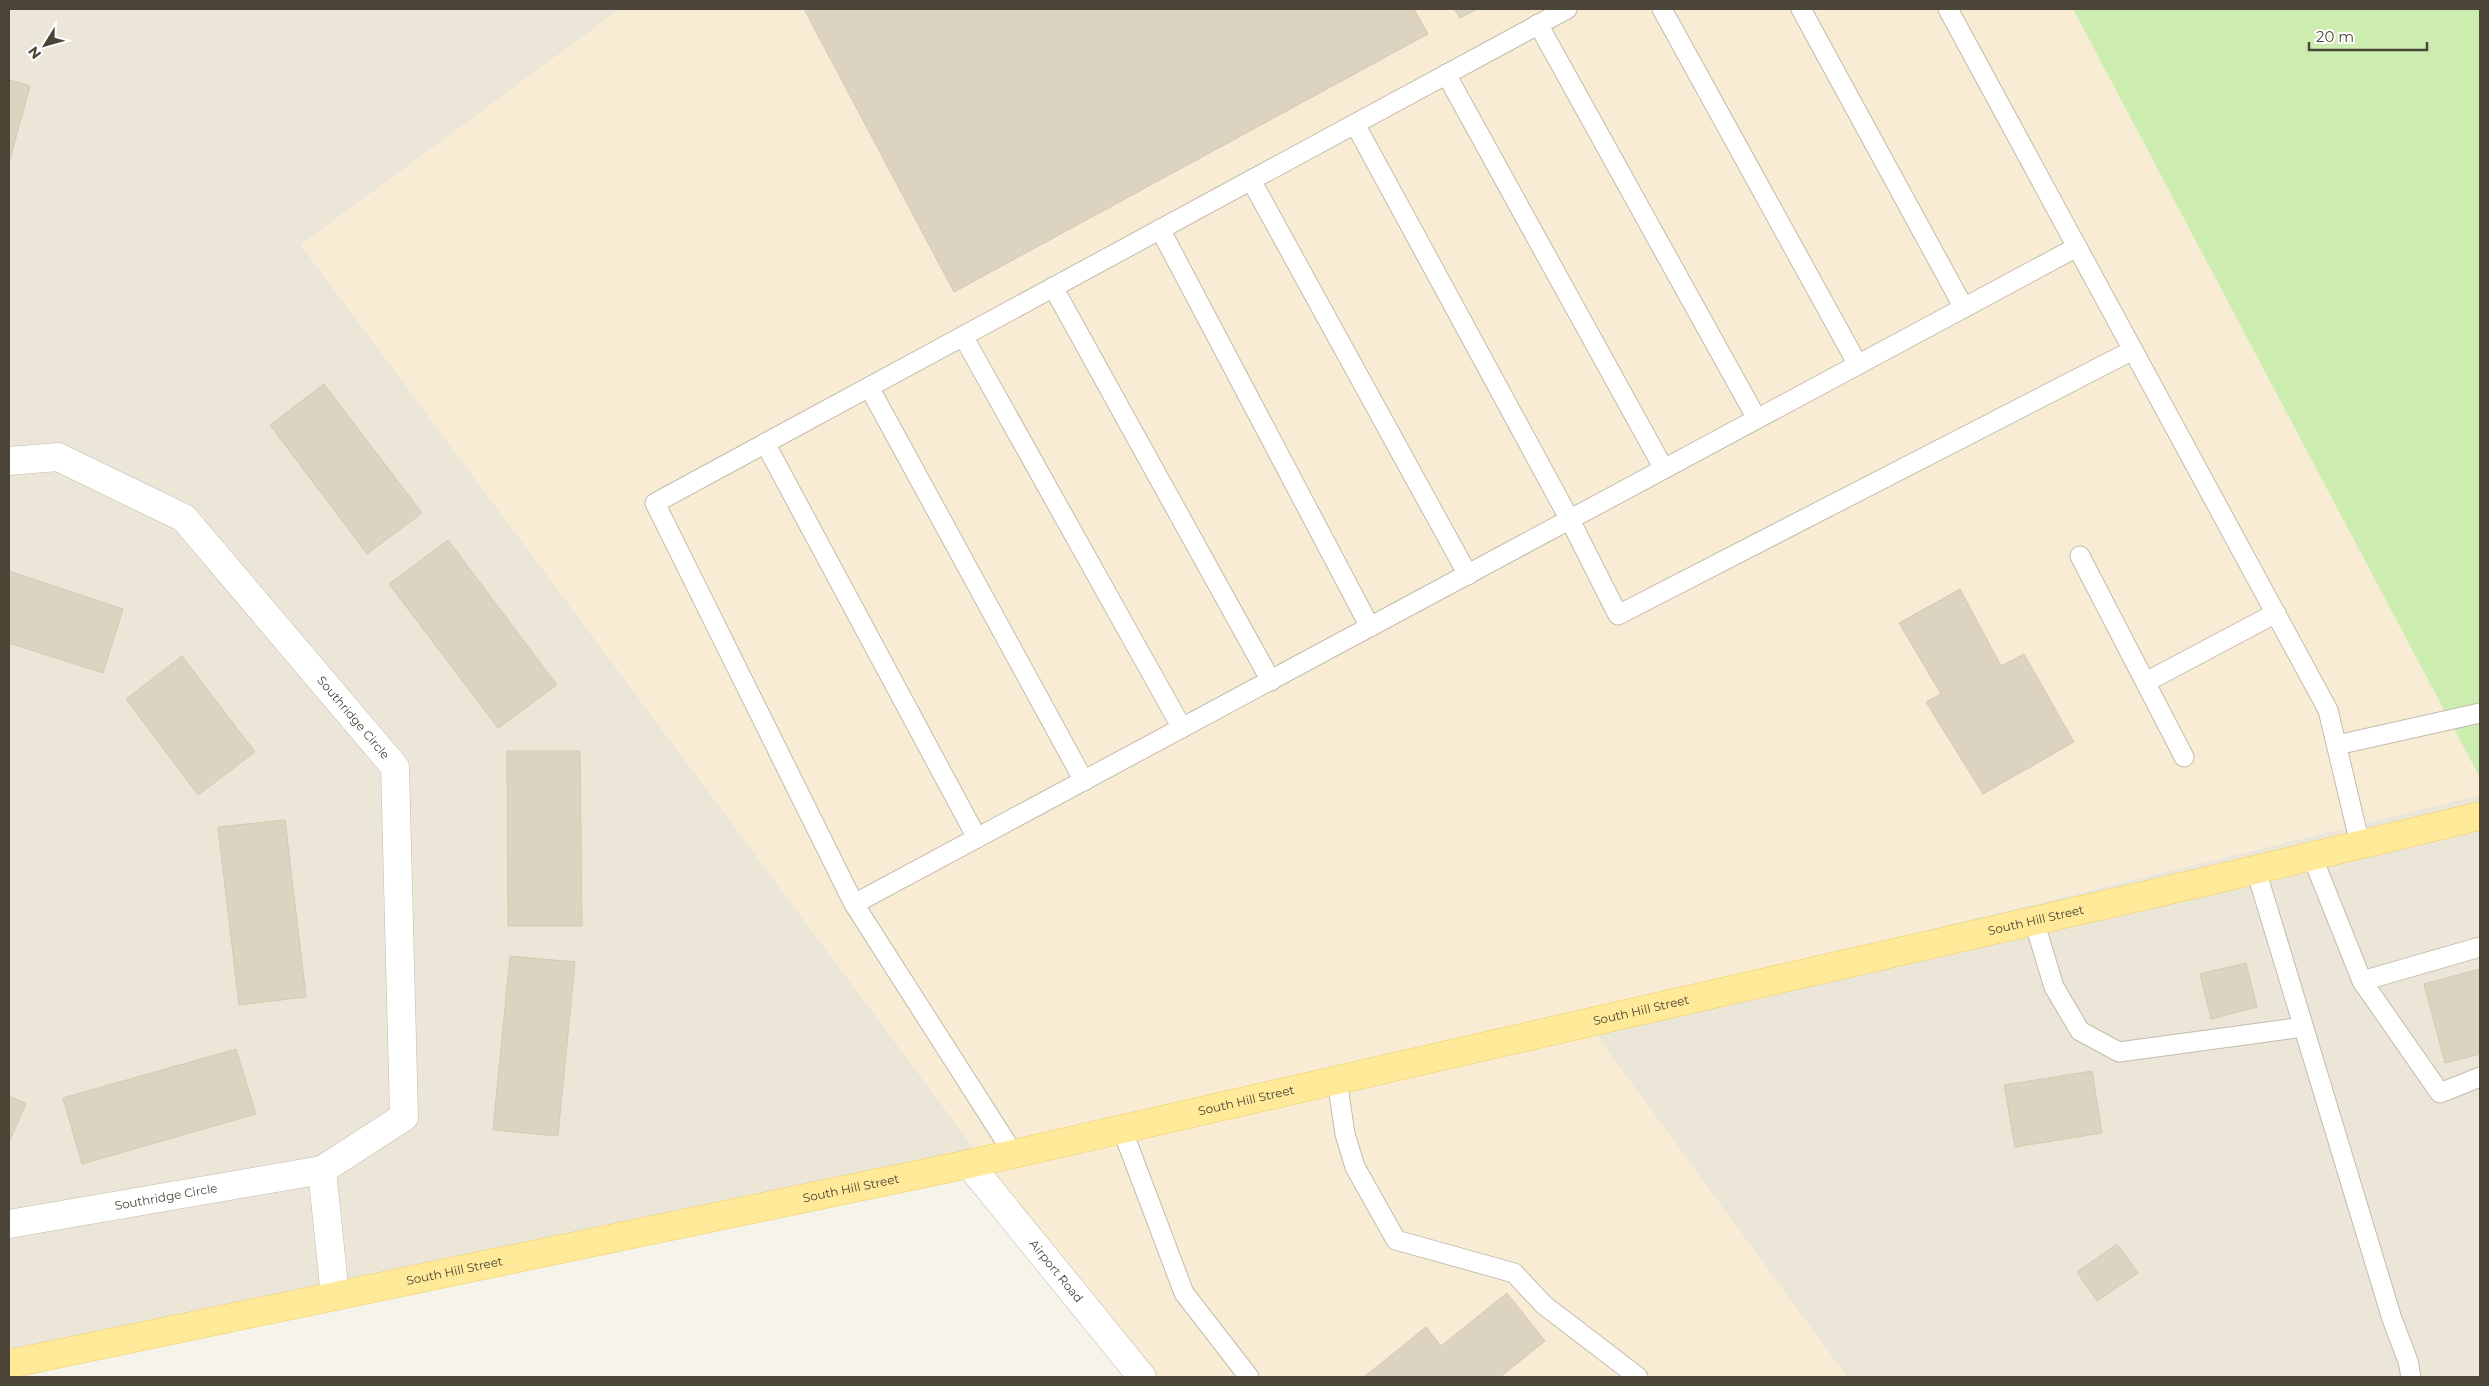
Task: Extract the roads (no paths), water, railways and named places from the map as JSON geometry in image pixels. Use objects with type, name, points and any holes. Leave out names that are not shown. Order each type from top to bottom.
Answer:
[{"type":"main road","name":"South Hill Street","points":[[9,1364],[969,1164],[2256,870],[2480,816]]},
{"type":"street","name":"Southridge Circle","points":[[9,461],[58,457],[184,518],[395,768],[404,1117],[322,1170],[9,1224]]},
{"type":"street","name":"Airport Road","points":[[969,1164],[1142,1377]]},
{"type":"street","points":[[322,1170],[335,1296]]},
{"type":"lane","points":[[1013,1154],[854,904],[655,503],[1567,9]]},
{"type":"lane","points":[[1662,9],[1858,365]]},
{"type":"lane","points":[[1801,9],[1964,308]]},
{"type":"lane","points":[[1948,9],[2328,710],[2360,844]]},
{"type":"lane","points":[[1538,24],[1757,419]]},
{"type":"lane","points":[[1446,74],[1664,469]]},
{"type":"lane","points":[[1355,124],[1570,520],[1618,615],[2133,350]]},
{"type":"lane","points":[[1251,180],[1468,575]]},
{"type":"lane","points":[[1160,229],[1370,627]]},
{"type":"lane","points":[[854,904],[2077,247]]},
{"type":"lane","points":[[1053,287],[1271,681]]},
{"type":"lane","points":[[963,336],[1182,728]]},
{"type":"lane","points":[[869,387],[1084,781]]},
{"type":"lane","points":[[765,443],[977,838]]},
{"type":"lane","points":[[2080,556],[2184,757]]},
{"type":"lane","points":[[2146,682],[2276,613]]},
{"type":"lane","points":[[2337,745],[2480,713]]},
{"type":"lane","points":[[2312,856],[2362,981],[2440,1093],[2480,1077]]},
{"type":"lane","points":[[2256,870],[2392,1319],[2408,1361],[2411,1377]]},
{"type":"lane","points":[[2034,921],[2054,987],[2080,1031],[2119,1052],[2303,1027]]},
{"type":"lane","points":[[2362,981],[2480,946]]},
{"type":"lane","points":[[1337,1080],[1345,1134],[1355,1167],[1396,1240],[1514,1273],[1544,1305],[1638,1377]]},
{"type":"lane","points":[[1122,1129],[1184,1293],[1249,1377]]}]
